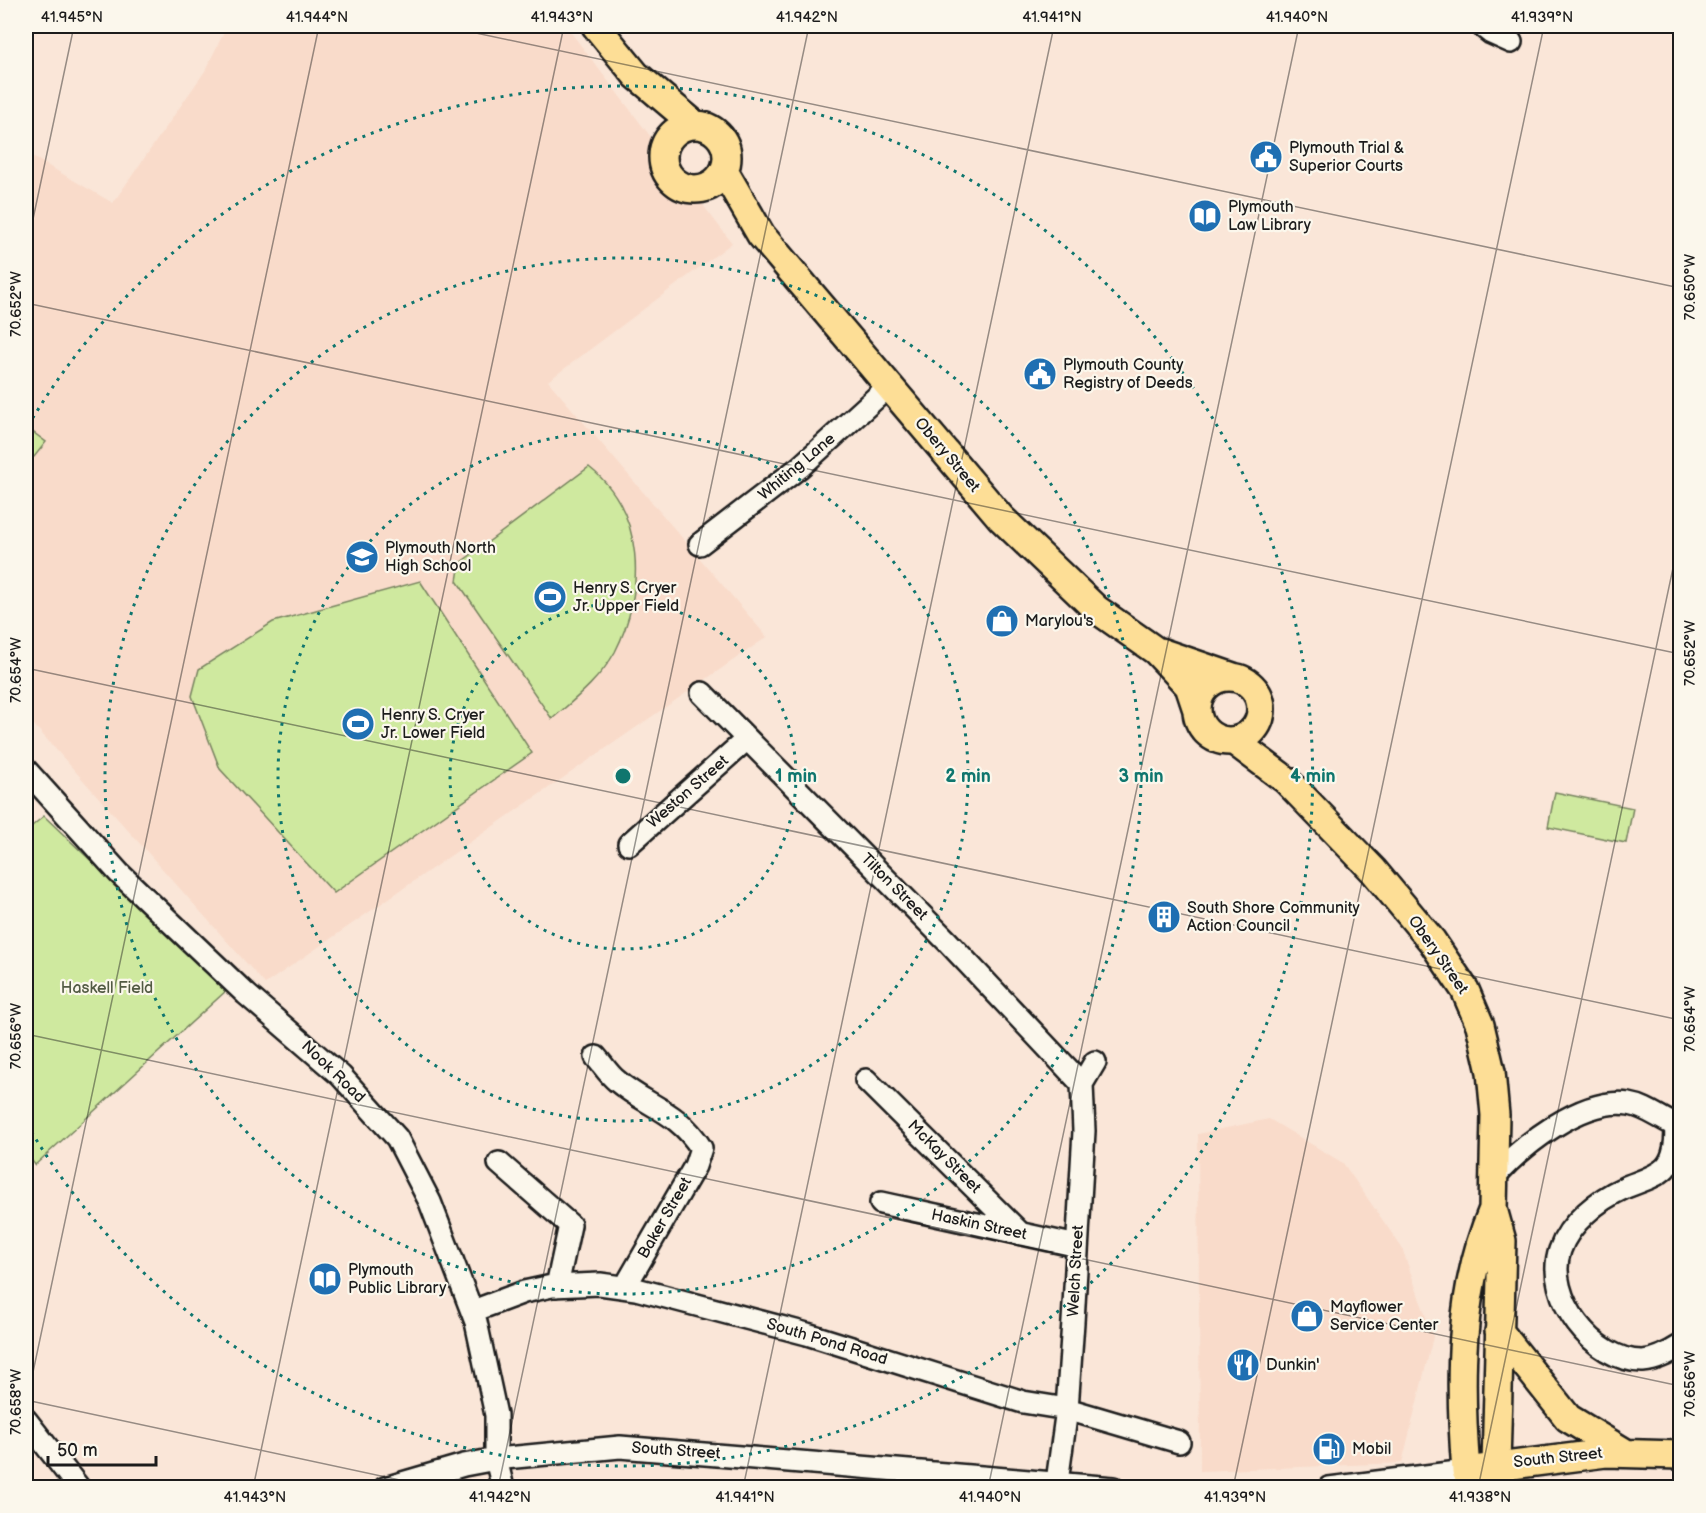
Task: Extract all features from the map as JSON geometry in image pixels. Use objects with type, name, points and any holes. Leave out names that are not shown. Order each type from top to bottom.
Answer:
[{"type":"main road","name":"Obery Street","points":[[596,26],[636,75],[694,124],[712,129],[724,142],[728,159],[724,171],[761,235],[1031,550],[1096,609],[1156,651],[1189,686],[1199,719],[1209,734],[1224,741],[1234,741],[1286,780],[1390,889],[1432,941],[1465,990],[1480,1024],[1491,1072],[1495,1115],[1493,1209],[1502,1241],[1496,1466]]},
{"type":"main road","name":"Obery Street","points":[[636,75],[656,114],[666,141],[662,156],[667,175],[682,187],[695,190],[761,235]]},
{"type":"main road","points":[[666,141],[678,129],[694,124]]},
{"type":"main road","points":[[695,190],[713,184],[724,171]]},
{"type":"main road","name":"Obery Street","points":[[1156,651],[1233,677],[1251,686],[1257,694],[1261,713],[1258,723],[1286,780]]},
{"type":"main road","points":[[1197,710],[1204,690],[1212,682],[1233,677]]},
{"type":"main road","points":[[1234,741],[1252,731],[1258,723]]},
{"type":"main road","name":"Obery Street","points":[[1466,1471],[1461,1380],[1464,1332],[1479,1242],[1493,1209]]},
{"type":"main road","points":[[1499,1331],[1568,1418],[1625,1452]]},
{"type":"main road","name":"South Street","points":[[1466,1471],[1625,1452],[1680,1455]]},
{"type":"street","points":[[1482,26],[1511,42]]},
{"type":"street","name":"Whiting Lane","points":[[700,544],[800,467],[890,385]]},
{"type":"street","name":"Tilton Street","points":[[702,693],[947,941],[1082,1084]]},
{"type":"street","name":"Weston Street","points":[[629,844],[747,740]]},
{"type":"street","name":"Nook Road","points":[[26,770],[109,862],[159,912],[246,994],[336,1071],[388,1127],[405,1151],[430,1202],[472,1311],[496,1415],[496,1459],[503,1488]]},
{"type":"street","name":"Baker Street","points":[[596,1057],[617,1081],[676,1118],[690,1130],[700,1148],[695,1166],[625,1287]]},
{"type":"street","points":[[1082,1084],[1095,1062]]},
{"type":"street","name":"McKay Street","points":[[866,1080],[1021,1234]]},
{"type":"street","name":"Welch Street","points":[[1057,1482],[1067,1409],[1084,1131],[1082,1084]]},
{"type":"street","points":[[1494,1177],[1538,1138],[1575,1115],[1598,1106],[1631,1104],[1653,1112],[1678,1126],[1675,1166],[1613,1194],[1584,1216],[1565,1239],[1556,1272],[1560,1291],[1576,1320],[1611,1352],[1643,1361],[1663,1356],[1680,1346]]},
{"type":"street","points":[[499,1163],[570,1225],[557,1286]]},
{"type":"street","name":"Haskin Street","points":[[881,1203],[1077,1246]]},
{"type":"street","name":"South Pond Road","points":[[472,1311],[524,1292],[557,1286],[588,1284],[625,1287],[807,1334],[1023,1402],[1067,1409],[1179,1442]]},
{"type":"street","points":[[26,1420],[79,1488]]},
{"type":"street","name":"South Street","points":[[385,1488],[464,1465],[496,1459],[630,1448],[1114,1488]]},
{"type":"street","name":"South Street","points":[[1329,1488],[1466,1471]]},
{"type":"shaded area","name":"Plymouth North High School","points":[[227,26],[566,26],[732,243],[548,381],[767,637],[265,984],[26,716],[26,153],[113,203],[205,71]]},
{"type":"shaded area","points":[[1269,1119],[1343,1163],[1402,1248],[1433,1337],[1402,1463],[1200,1471],[1198,1134]]},
{"type":"green space","points":[[26,427],[46,442],[34,457],[26,450]]},
{"type":"green space","name":"Henry S. Cryer Jr. Upper Field","points":[[589,467],[607,485],[621,506],[630,529],[635,553],[632,604],[625,629],[609,662],[586,688],[552,719],[457,581],[460,563]]},
{"type":"green space","name":"Henry S. Cryer Jr. Lower Field","points":[[420,581],[532,753],[334,893],[220,769],[192,696],[199,669],[273,622]]},
{"type":"green space","points":[[1555,792],[1633,808],[1626,843],[1548,827]]},
{"type":"green space","name":"Haskell Field","points":[[44,816],[227,990],[35,1165],[26,1153],[26,831]]},
{"type":"place","name":"Plymouth Trial & Superior Courts","points":[[1266,157]]},
{"type":"place","name":"Plymouth Law Library","points":[[1205,216]]},
{"type":"place","name":"Plymouth County Registry of Deeds","points":[[1040,374]]},
{"type":"place","name":"Plymouth North High School","points":[[362,557]]},
{"type":"place","name":"Henry S. Cryer Jr. Upper Field","points":[[550,597]]},
{"type":"place","name":"Marylou's","points":[[1002,621]]},
{"type":"place","name":"Henry S. Cryer Jr. Lower Field","points":[[358,724]]},
{"type":"place","name":"South Shore Community Action Council","points":[[1164,917]]},
{"type":"place","name":"Plymouth Public Library","points":[[325,1279]]},
{"type":"place","name":"Mayflower Service Center","points":[[1307,1316]]},
{"type":"place","name":"Dunkin'","points":[[1243,1365]]},
{"type":"place","name":"Mobil","points":[[1329,1449]]}]
